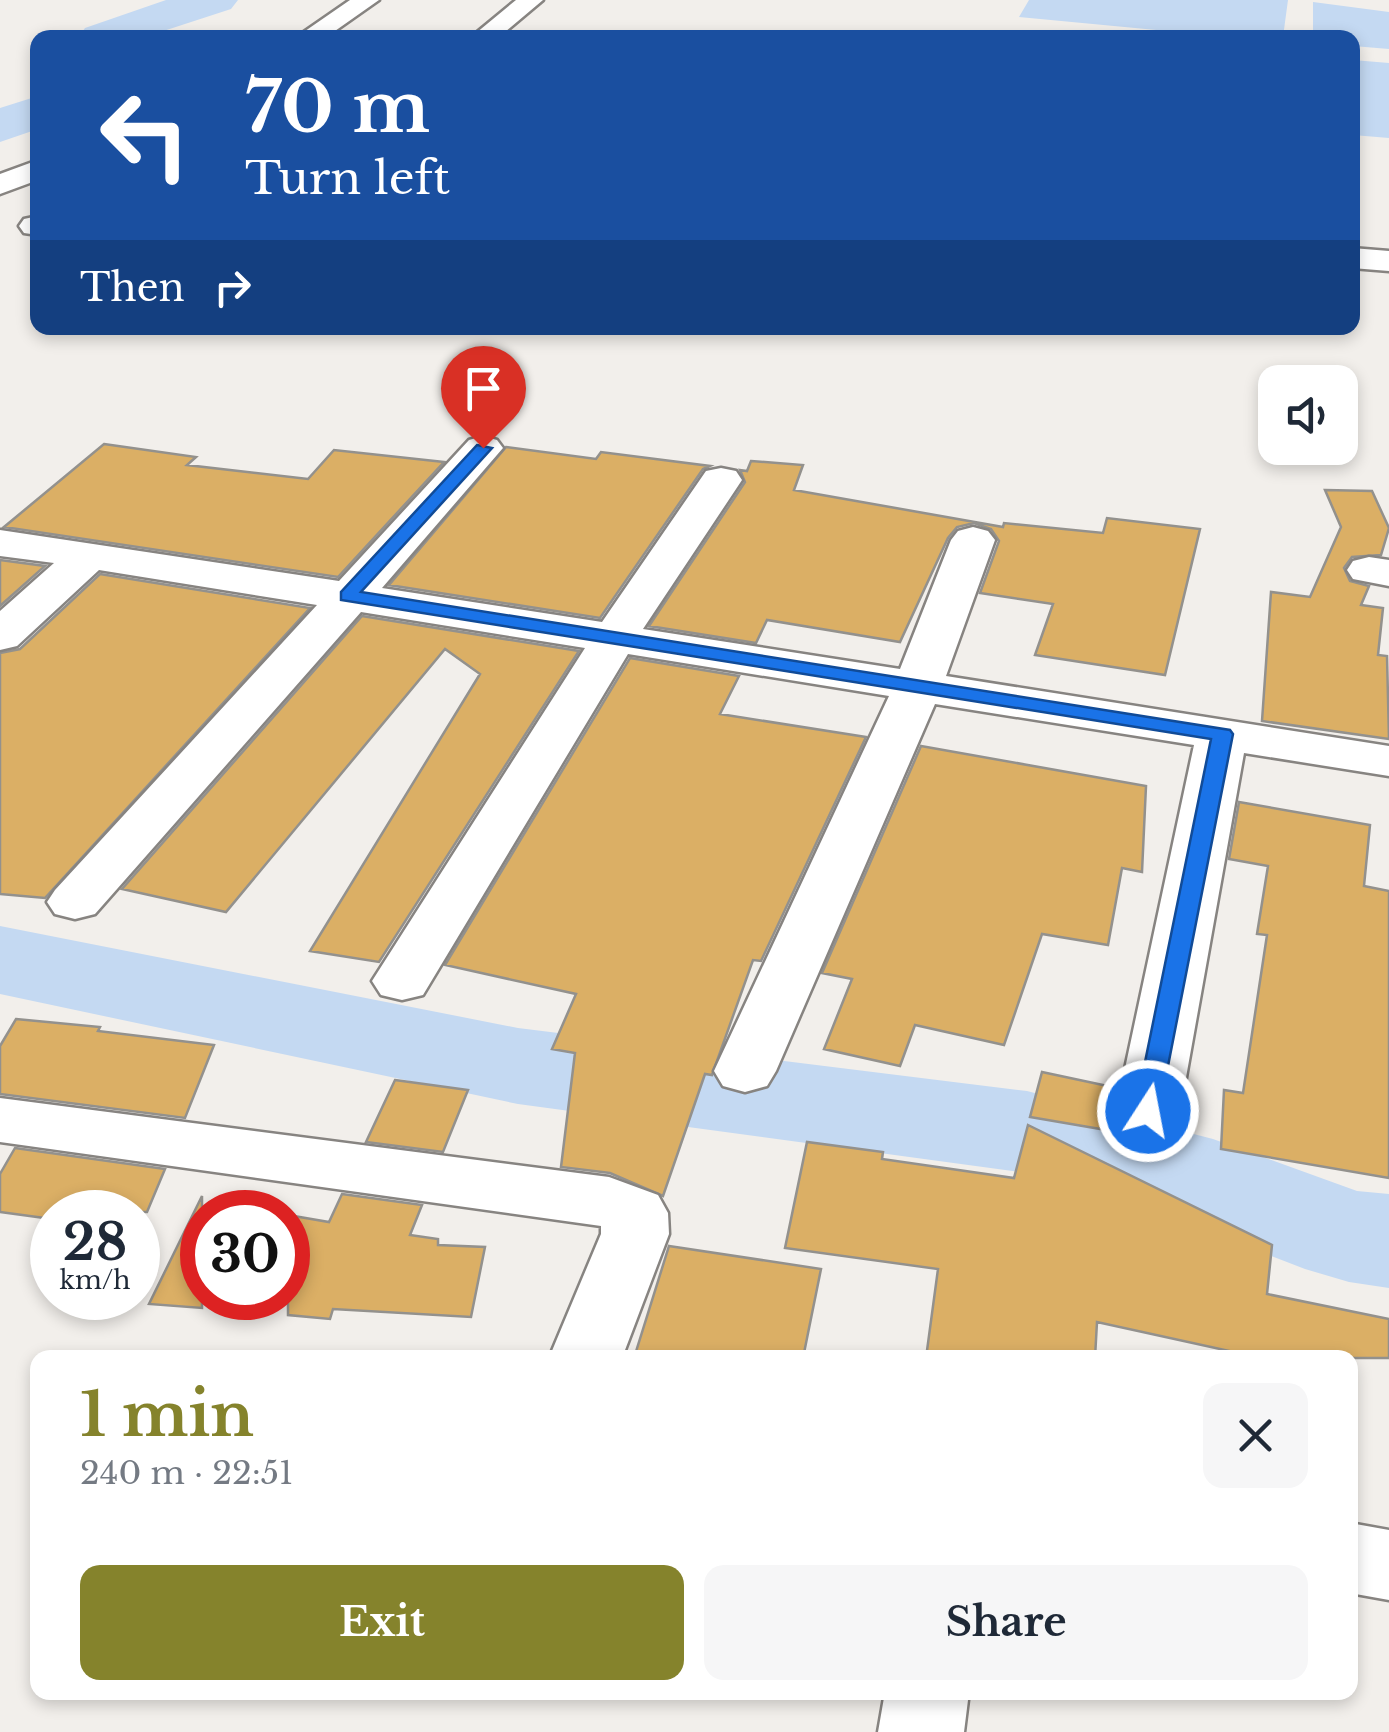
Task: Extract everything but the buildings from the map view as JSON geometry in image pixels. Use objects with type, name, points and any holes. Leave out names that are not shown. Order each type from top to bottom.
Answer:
[{"type":"street","points":[[320,30],[367,0]]},
{"type":"street","points":[[492,30],[530,0]]},
{"type":"street","points":[[0,185],[30,172]]},
{"type":"street","points":[[1360,259],[1389,261]]},
{"type":"street","points":[[75,902],[483,448]]},
{"type":"street","points":[[402,980],[614,638],[721,480]]},
{"type":"street","points":[[745,1071],[918,686],[973,540]]},
{"type":"street","points":[[0,544],[1389,761]]},
{"type":"street","points":[[0,636],[89,555]]},
{"type":"street","points":[[1148,1111],[1222,734]]},
{"type":"street","points":[[0,1120],[608,1202],[634,1212],[635,1234],[588,1350]]},
{"type":"street","points":[[1358,1560],[1389,1566]]},
{"type":"street","points":[[922,1732],[926,1700]]},
{"type":"water","points":[[1029,0],[1288,0],[1284,30],[1156,30],[1019,17]]},
{"type":"water","points":[[1313,2],[1389,12],[1389,49],[1360,47],[1360,30],[1313,30]]},
{"type":"water","points":[[1360,61],[1389,63],[1389,138],[1360,136]]},
{"type":"waterway","points":[[120,30],[216,0]]},
{"type":"waterway","points":[[0,126],[30,114]]},
{"type":"waterway","points":[[0,960],[518,1066],[1027,1132],[1171,1170],[1349,1236],[1389,1241]]},
{"type":"route","points":[[483,448],[348,596],[1222,734],[1148,1111]]}]
